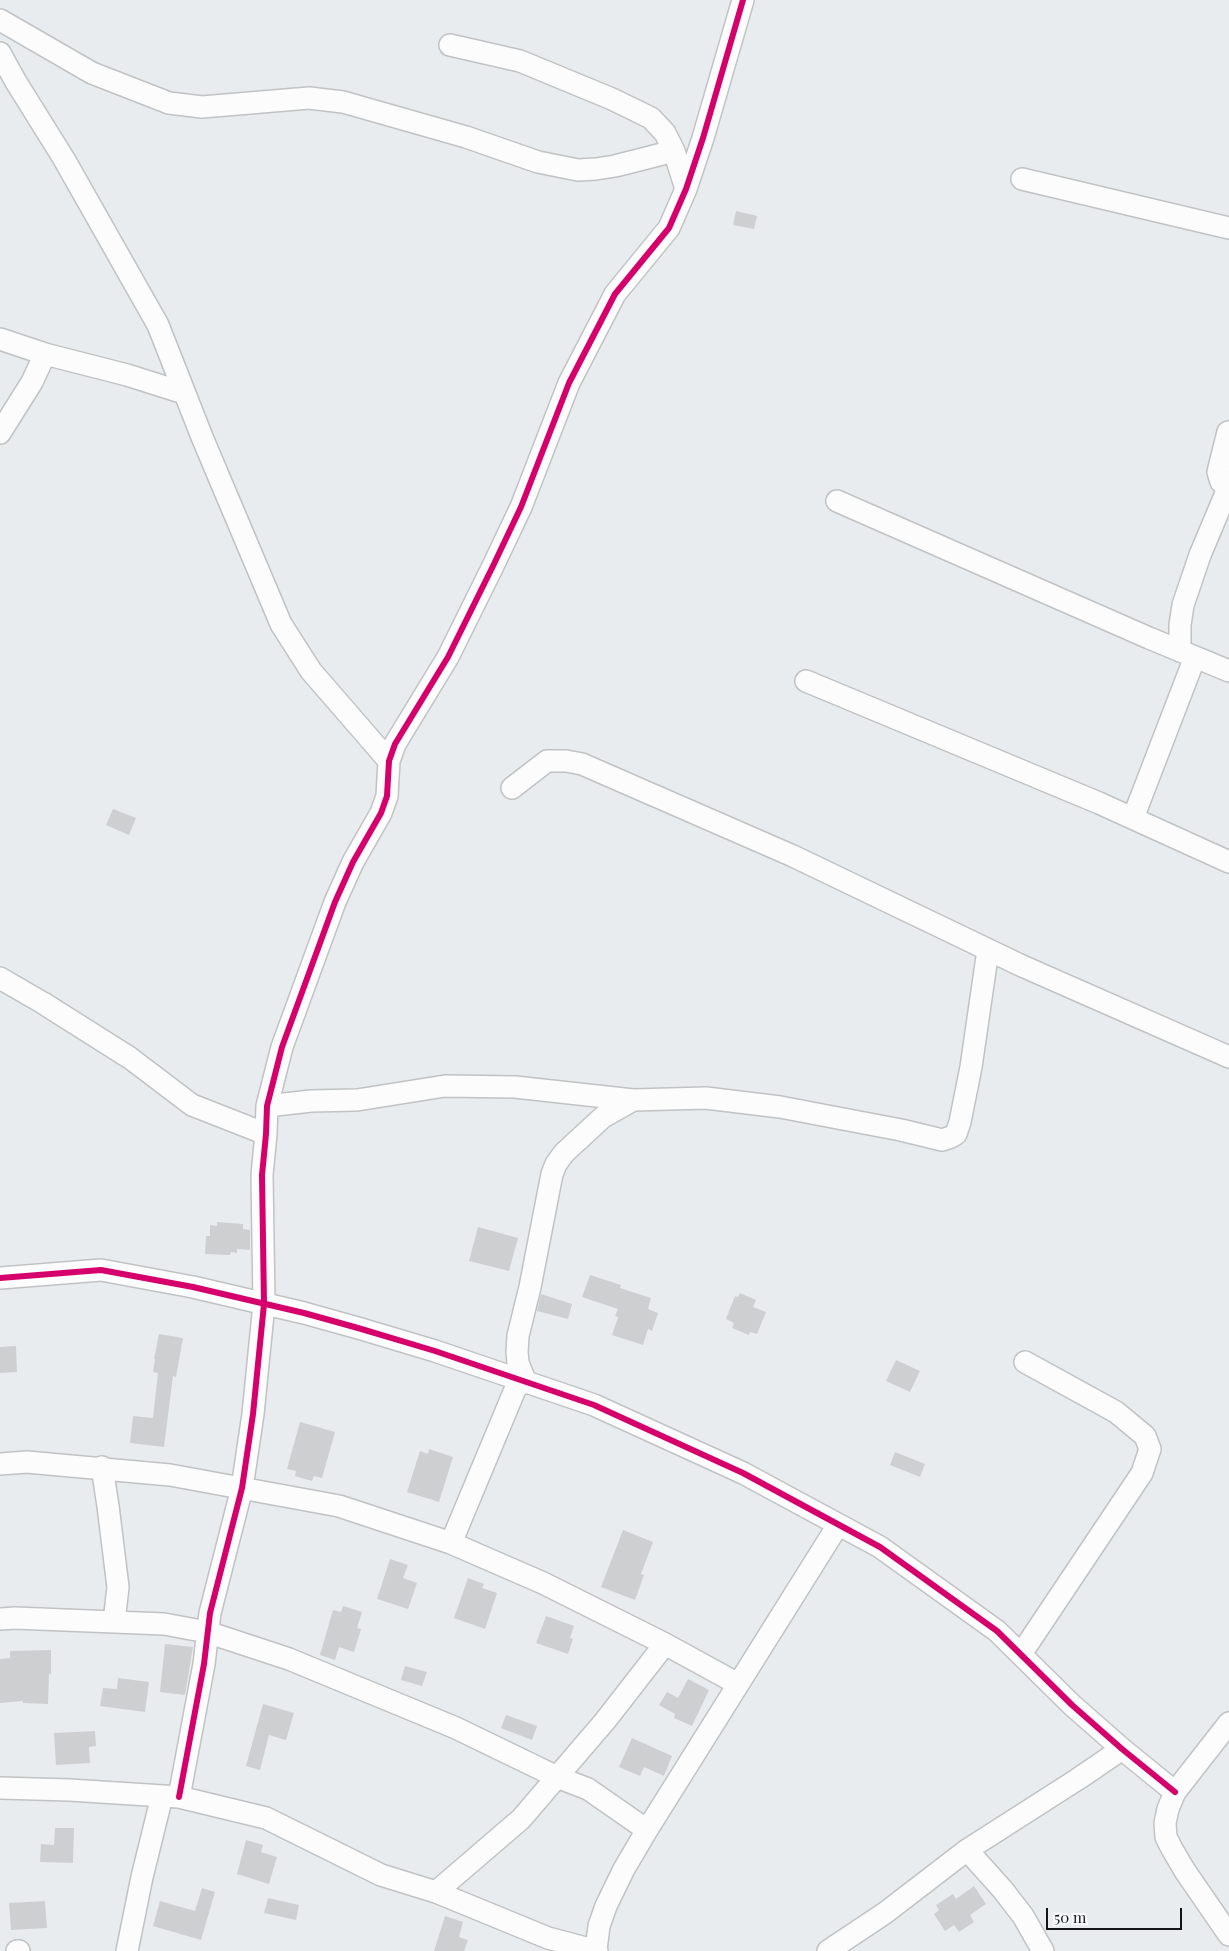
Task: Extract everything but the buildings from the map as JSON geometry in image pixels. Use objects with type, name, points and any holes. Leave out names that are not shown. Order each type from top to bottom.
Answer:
[{"type":"street","points":[[127,1951],[142,1877],[170,1797],[204,1664],[207,1632],[215,1587],[242,1488],[253,1414],[264,1304],[262,1175],[267,1106],[282,1047],[331,911],[353,862],[381,812],[387,796],[390,761],[394,744],[448,657],[513,524],[569,383],[615,294],[669,228],[686,189],[703,138],[743,0]]},
{"type":"street","points":[[0,20],[92,72],[170,103],[202,107],[309,98],[343,102],[447,131],[538,162],[578,170],[596,170],[674,151]]},
{"type":"street","points":[[450,45],[520,61],[612,99],[652,118],[666,133],[686,189]]},
{"type":"street","points":[[0,53],[64,159],[158,325],[280,624],[311,671],[390,761]]},
{"type":"street","points":[[1022,179],[1229,228]]},
{"type":"street","points":[[0,339],[45,354],[184,392]]},
{"type":"street","points":[[0,433],[32,382],[45,354]]},
{"type":"street","points":[[1133,818],[1188,654],[1180,625],[1200,556],[1229,486],[1221,482],[1218,472],[1228,432]]},
{"type":"street","points":[[837,501],[1229,671]]},
{"type":"street","points":[[806,681],[1133,818],[1229,862]]},
{"type":"street","points":[[512,788],[547,761],[566,761],[582,764],[793,856],[988,950],[1229,1057]]},
{"type":"street","points":[[267,1106],[311,1101],[357,1100],[444,1086],[515,1087],[633,1100],[706,1098],[780,1107],[901,1130],[942,1140],[956,1134],[960,1122],[971,1067],[988,950]]},
{"type":"street","points":[[0,978],[130,1058],[192,1105],[266,1134]]},
{"type":"street","points":[[451,1542],[522,1382],[517,1352],[518,1336],[552,1174],[556,1164],[564,1153],[603,1117],[633,1100]]},
{"type":"street","points":[[0,1278],[101,1270],[193,1287],[304,1313],[418,1346],[522,1382],[594,1404],[743,1473],[880,1547],[997,1631],[1072,1705],[1122,1749],[1176,1792]]},
{"type":"street","points":[[1021,1654],[1142,1472],[1150,1449],[1145,1436],[1116,1412],[1025,1362]]},
{"type":"street","points":[[0,1464],[27,1462],[170,1474],[340,1506],[451,1542],[543,1583],[665,1644],[738,1684]]},
{"type":"street","points":[[102,1467],[118,1587],[114,1622]]},
{"type":"street","points":[[0,1788],[70,1790],[170,1797],[266,1818],[381,1875],[436,1892],[548,1938],[596,1951],[599,1926],[606,1906],[624,1869],[838,1525]]},
{"type":"street","points":[[0,1619],[164,1624],[207,1632],[289,1659],[456,1728],[557,1777],[588,1789],[647,1830]]},
{"type":"street","points":[[436,1892],[521,1819],[605,1721],[665,1644]]},
{"type":"street","points":[[1229,1723],[1176,1792],[1168,1809],[1165,1823],[1166,1837],[1185,1871],[1229,1935]]},
{"type":"street","points":[[838,1948],[967,1850],[1122,1749]]},
{"type":"street","points":[[967,1850],[1003,1890],[1023,1916],[1043,1951]]},
{"type":"cycle path","points":[[179,1797],[204,1664],[210,1613],[242,1488],[253,1414],[264,1304],[262,1175],[267,1106],[282,1047],[335,902],[353,862],[381,813],[387,796],[389,761],[395,744],[448,657],[493,566],[521,507],[569,383],[615,294],[669,228],[686,189],[703,138],[743,0]]},
{"type":"cycle path","points":[[0,1278],[101,1270],[193,1287],[304,1313],[358,1328],[435,1351],[594,1405],[743,1473],[880,1547],[997,1631],[1072,1705],[1175,1792]]}]
